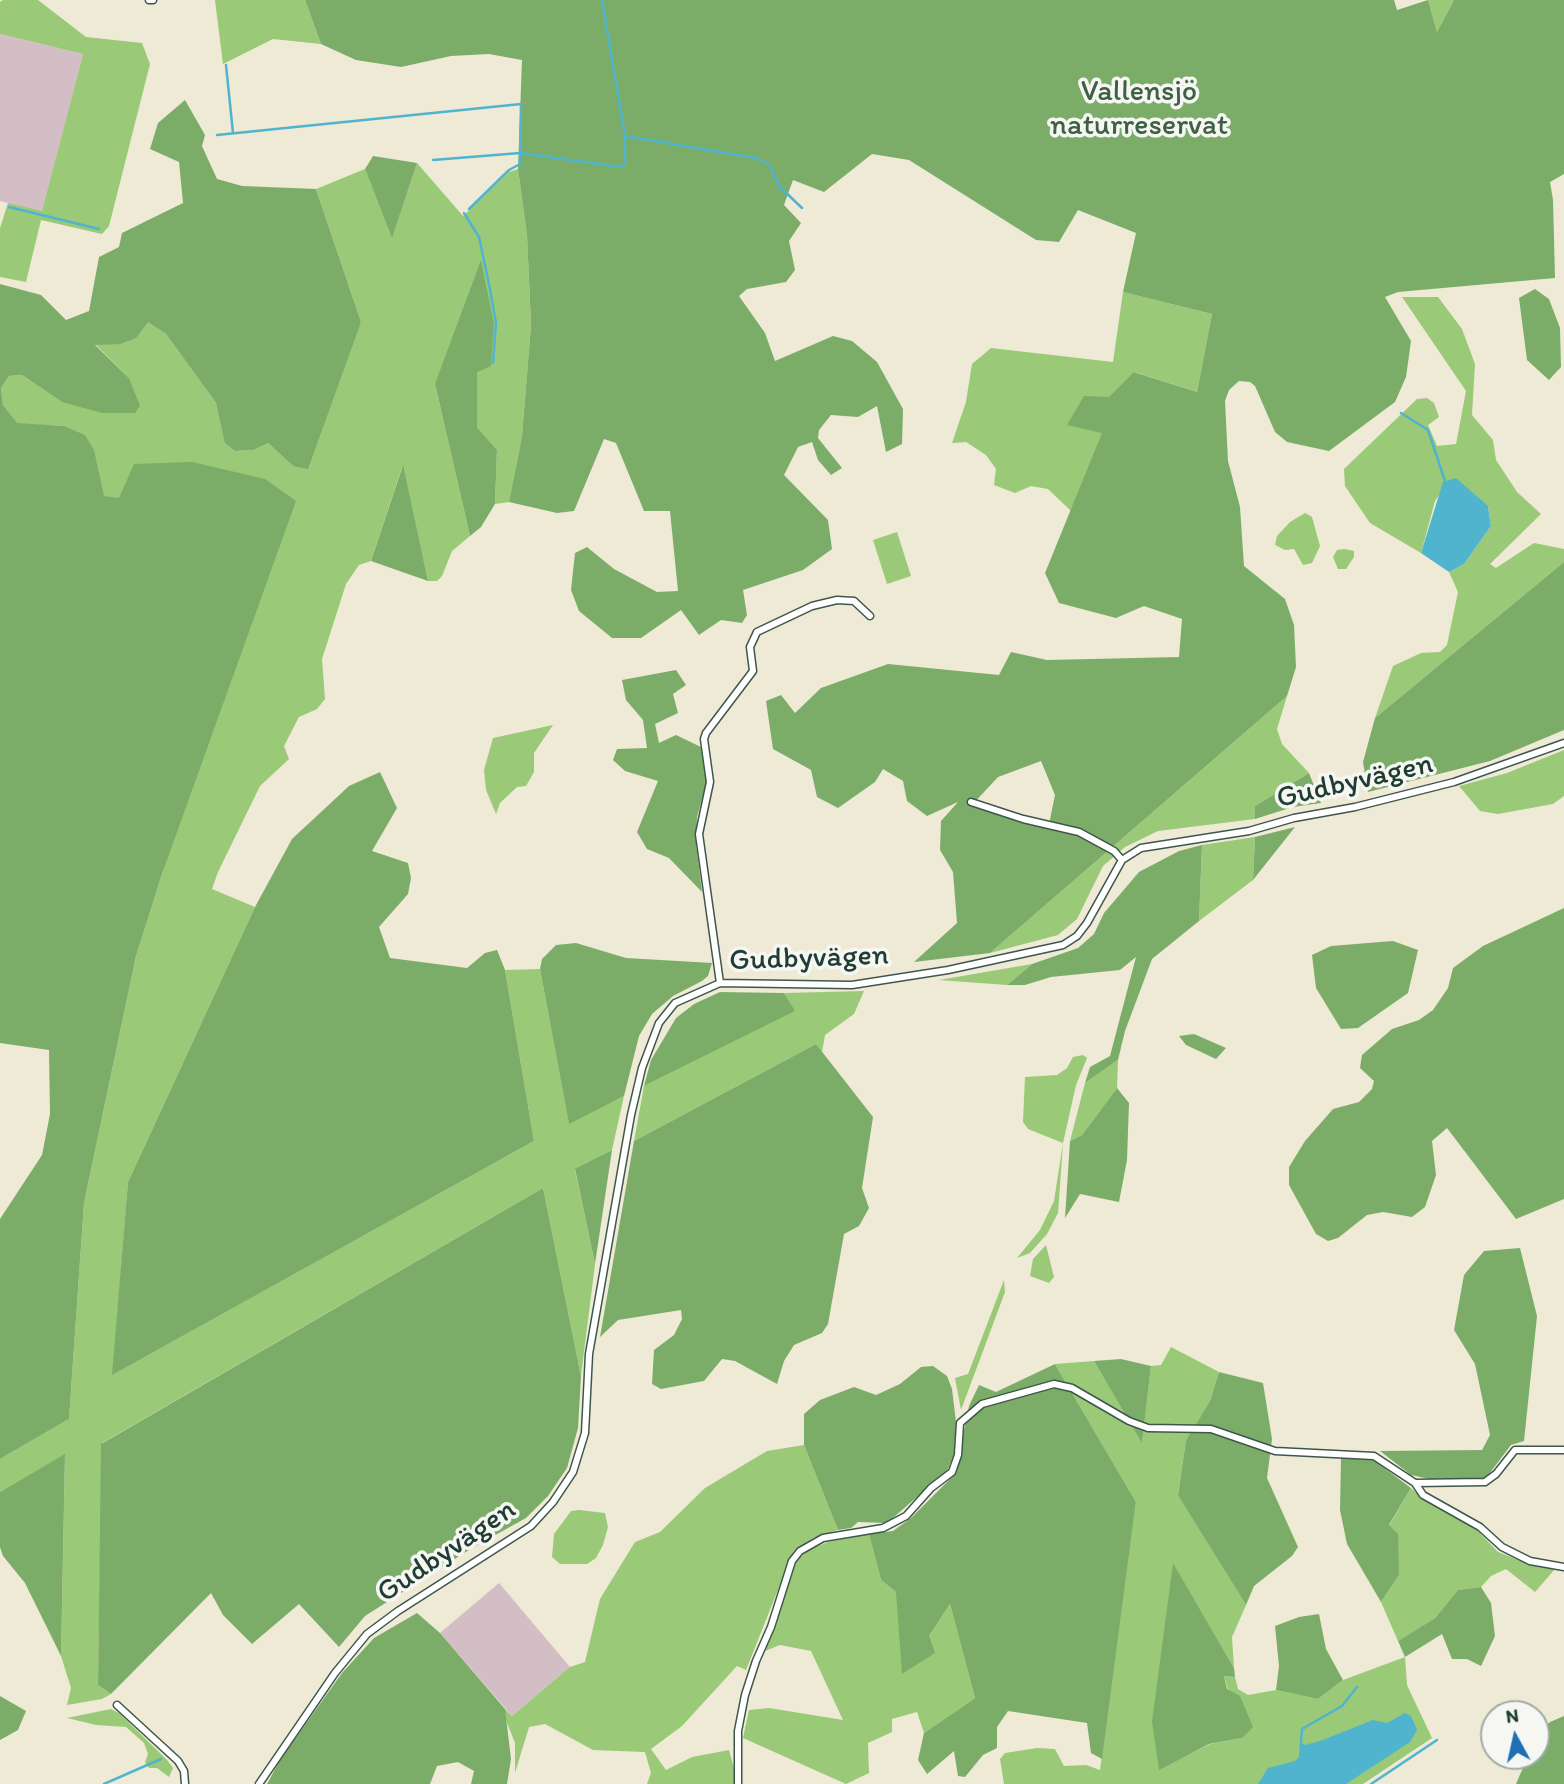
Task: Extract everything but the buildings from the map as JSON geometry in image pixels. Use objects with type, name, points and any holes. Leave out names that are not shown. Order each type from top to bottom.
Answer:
[{"type":"street","points":[[720,983],[699,834],[710,782],[704,739],[706,733],[753,671],[750,647],[757,632],[812,606],[837,600],[854,601],[870,617]]},
{"type":"street","name":"Gudbyvägen","points":[[258,1784],[329,1680],[367,1634],[531,1526],[553,1502],[573,1472],[585,1433],[589,1354],[642,1068],[659,1023],[675,1003],[720,983],[852,985],[935,973],[1063,945],[1077,936],[1087,923],[1122,860],[1141,848],[1249,831],[1454,782],[1564,743]]},
{"type":"street","points":[[971,802],[1023,819],[1079,831],[1114,851],[1122,860]]},
{"type":"street","points":[[738,1784],[738,1731],[745,1695],[792,1561],[800,1551],[823,1538],[883,1528],[906,1516],[931,1488],[952,1472],[958,1455],[960,1423],[982,1404],[1054,1384],[1072,1388],[1129,1421],[1148,1428],[1211,1429],[1275,1451],[1374,1456],[1415,1483],[1423,1495],[1480,1527],[1502,1547],[1530,1561],[1564,1567]]},
{"type":"street","points":[[1415,1483],[1485,1482],[1496,1474],[1515,1450],[1564,1450]]},
{"type":"street","points":[[117,1705],[178,1761],[184,1771],[185,1784]]},
{"type":"shaded area","points":[[0,34],[83,54],[42,212],[0,201]]},
{"type":"shaded area","points":[[499,1583],[570,1667],[512,1716],[440,1633]]},
{"type":"green space","points":[[38,0],[86,37],[142,43],[150,64],[109,226],[102,234],[41,220],[26,282],[0,277],[0,228],[8,203],[42,211],[83,54],[0,34],[0,2]]},
{"type":"green space","points":[[215,0],[305,0],[321,44],[273,39],[223,64]]},
{"type":"green space","name":"Vallensjö naturreservat","points":[[305,0],[1394,0],[1397,10],[1428,0],[1437,32],[1454,0],[1564,0],[1564,174],[1550,182],[1555,278],[1398,292],[1385,297],[1411,341],[1406,377],[1395,402],[1329,451],[1287,442],[1275,432],[1255,386],[1250,382],[1239,381],[1229,390],[1225,401],[1228,461],[1240,507],[1244,566],[1285,599],[1294,625],[1296,667],[1287,696],[990,953],[914,962],[957,923],[953,872],[940,850],[941,821],[958,802],[927,816],[907,801],[903,781],[883,769],[875,782],[838,808],[817,797],[811,770],[773,749],[766,701],[781,695],[795,713],[821,688],[888,664],[999,675],[1011,652],[1047,660],[1179,657],[1182,619],[1144,606],[1116,618],[1059,603],[1045,573],[1102,433],[1067,425],[1084,396],[1109,397],[1134,372],[1197,392],[1212,314],[1123,292],[1136,233],[1078,210],[1059,242],[1036,240],[909,160],[872,154],[824,192],[793,180],[784,205],[801,223],[789,241],[795,270],[786,282],[747,289],[739,296],[765,333],[775,361],[833,336],[852,341],[877,362],[903,409],[902,444],[886,452],[877,406],[858,417],[831,415],[819,430],[818,438],[842,468],[831,475],[818,460],[812,442],[798,447],[784,475],[828,520],[832,549],[803,570],[743,590],[747,615],[742,623],[721,620],[699,635],[681,610],[641,638],[612,638],[579,611],[571,590],[575,553],[587,547],[614,569],[657,592],[678,591],[670,511],[644,511],[616,443],[604,439],[574,511],[557,513],[509,502],[522,436],[531,325],[527,235],[518,169],[522,60],[489,54],[451,56],[401,67],[356,60],[321,44]],"holes":[[[1041,761],[1055,795],[1048,829],[971,806],[998,777]]]},
{"type":"green space","points":[[1428,0],[1454,0],[1437,32]]},
{"type":"green space","points":[[185,100],[205,135],[202,146],[217,179],[242,186],[316,189],[361,322],[308,469],[293,466],[268,443],[254,450],[235,451],[225,443],[216,403],[166,334],[148,322],[136,338],[120,344],[95,345],[129,378],[140,406],[135,413],[102,413],[62,402],[22,375],[9,376],[1,388],[3,405],[17,423],[64,426],[85,435],[94,450],[104,496],[119,498],[134,464],[192,462],[265,479],[296,501],[163,871],[136,956],[84,1203],[69,1419],[0,1459],[0,1219],[42,1155],[50,1114],[49,1050],[0,1043],[0,284],[41,295],[66,320],[89,311],[99,257],[119,247],[122,233],[183,203],[179,162],[150,149],[158,123]]},
{"type":"green space","points":[[373,156],[417,163],[392,238],[365,169]]},
{"type":"green space","points":[[417,163],[463,216],[509,172],[518,169],[527,235],[531,325],[522,436],[509,502],[495,504],[497,450],[477,427],[477,372],[435,384],[470,536],[452,551],[442,576],[437,581],[428,581],[402,467],[371,561],[359,565],[346,584],[322,659],[325,699],[317,709],[299,717],[284,746],[289,759],[260,786],[218,872],[212,889],[255,907],[128,1182],[113,1374],[534,1141],[505,970],[540,969],[569,1123],[624,1096],[612,1150],[575,1170],[595,1264],[581,1376],[543,1188],[102,1443],[98,1685],[111,1694],[102,1699],[67,1705],[71,1688],[61,1656],[65,1455],[0,1492],[0,1459],[69,1419],[84,1203],[136,956],[163,871],[119,499],[103,496],[99,479],[64,426],[17,424],[3,405],[1,388],[9,376],[22,375],[62,402],[129,378],[95,344],[120,344],[147,321],[166,334],[216,403],[226,443],[235,451],[254,450],[268,443],[293,466],[361,322],[316,189],[365,169],[392,237]]},
{"type":"green space","points":[[481,260],[494,324],[491,366],[477,372],[477,427],[497,450],[495,504],[481,527],[470,536],[435,384]]},
{"type":"green space","points":[[1535,289],[1549,299],[1560,328],[1561,367],[1549,380],[1527,360],[1519,298]]},
{"type":"green space","points":[[1123,292],[1212,314],[1197,392],[1135,372],[1103,433],[1071,511],[1048,489],[1031,486],[1015,493],[994,485],[996,469],[986,455],[966,442],[952,443],[966,402],[972,364],[991,348],[1113,362]]},
{"type":"green space","points":[[1402,297],[1438,297],[1462,329],[1475,364],[1472,415],[1493,440],[1496,460],[1517,492],[1541,514],[1490,564],[1496,568],[1534,543],[1564,549],[1564,562],[1375,718],[1393,666],[1421,653],[1440,652],[1447,645],[1458,592],[1449,572],[1464,564],[1491,526],[1488,506],[1441,492],[1435,501],[1421,553],[1370,523],[1345,486],[1344,469],[1417,399],[1427,398],[1434,403],[1439,417],[1428,425],[1437,446],[1456,444],[1466,391]]},
{"type":"green space","points":[[403,465],[428,581],[371,561]]},
{"type":"green space","points":[[1305,513],[1312,517],[1320,546],[1312,563],[1303,565],[1294,549],[1285,550],[1275,545],[1277,536],[1290,522]]},
{"type":"green space","points":[[897,532],[911,576],[887,584],[873,540]]},
{"type":"green space","points":[[1337,550],[1354,551],[1354,557],[1346,569],[1338,569],[1333,557]]},
{"type":"green space","points":[[1564,562],[1564,730],[1490,761],[1368,792],[1363,762],[1375,718]]},
{"type":"green space","points":[[676,670],[686,685],[673,694],[678,713],[655,724],[659,743],[676,735],[701,747],[707,780],[697,817],[696,844],[702,892],[669,858],[647,849],[637,832],[658,781],[625,771],[613,760],[617,749],[647,748],[643,720],[626,700],[622,680]]},
{"type":"green space","points":[[1287,696],[1277,729],[1282,744],[1309,773],[1255,806],[1255,819],[1158,831],[1125,847],[1103,866],[1077,919],[1058,935],[990,953]]},
{"type":"green space","points":[[553,725],[534,753],[534,772],[526,786],[517,787],[500,803],[496,814],[486,790],[484,770],[493,738]]},
{"type":"green space","points":[[1564,750],[1564,796],[1553,804],[1498,814],[1480,811],[1459,786],[1507,773]]},
{"type":"green space","points":[[380,772],[397,808],[372,851],[408,863],[411,878],[408,894],[379,927],[390,958],[467,968],[485,953],[497,950],[505,970],[534,1141],[112,1375],[128,1182],[255,907],[292,839],[349,786]]},
{"type":"green space","points":[[1309,773],[1321,803],[1293,807],[1255,819],[1255,806]]},
{"type":"green space","points":[[1295,827],[1253,880],[1255,837]]},
{"type":"green space","points":[[1255,837],[1253,880],[1199,921],[1202,845]]},
{"type":"green space","points":[[1202,845],[1199,921],[1152,959],[1125,1031],[1118,1060],[1085,1083],[1090,1067],[1110,1056],[1136,957],[1120,970],[1051,977],[1025,985],[1007,985],[1032,964],[1078,948],[1094,934],[1104,913],[1139,872],[1179,851]]},
{"type":"green space","points":[[1564,908],[1564,1199],[1516,1219],[1447,1128],[1432,1141],[1436,1175],[1425,1207],[1412,1217],[1383,1212],[1367,1215],[1338,1238],[1328,1241],[1316,1234],[1289,1185],[1289,1167],[1305,1141],[1333,1109],[1359,1102],[1372,1089],[1374,1081],[1360,1068],[1362,1055],[1392,1029],[1419,1020],[1433,1010],[1448,988],[1453,968],[1483,946]]},
{"type":"green space","points":[[1393,941],[1418,950],[1408,993],[1358,1028],[1341,1029],[1316,988],[1312,955],[1331,946]]},
{"type":"green space","points":[[576,943],[626,958],[712,963],[708,976],[673,996],[652,1014],[639,1036],[624,1096],[569,1124],[540,969],[542,959],[556,945]]},
{"type":"green space","points":[[1032,964],[1007,985],[939,980]]},
{"type":"green space","points":[[864,991],[854,1014],[825,1035],[822,1052],[816,1044],[634,1141],[644,1086],[794,1011],[784,993]]},
{"type":"green space","points":[[720,992],[784,993],[795,1011],[644,1086],[651,1060],[676,1018],[694,1004]]},
{"type":"green space","points":[[1194,1034],[1226,1048],[1216,1059],[1186,1045],[1179,1036]]},
{"type":"green space","points":[[816,1044],[873,1117],[862,1188],[869,1208],[859,1226],[844,1234],[828,1324],[822,1333],[794,1345],[784,1361],[777,1384],[735,1361],[722,1359],[704,1381],[661,1389],[652,1384],[654,1350],[674,1335],[682,1319],[681,1310],[618,1320],[600,1337],[634,1141]]},
{"type":"green space","points":[[1083,1055],[1087,1058],[1076,1085],[1063,1143],[1028,1129],[1023,1122],[1025,1077],[1057,1075],[1067,1068],[1073,1057]]},
{"type":"green space","points":[[1118,1060],[1117,1088],[1082,1135],[1070,1141],[1085,1083]]},
{"type":"green space","points":[[1117,1088],[1129,1103],[1127,1160],[1119,1202],[1080,1194],[1065,1218],[1070,1141],[1082,1135]]},
{"type":"green space","points":[[1063,1143],[1058,1213],[1047,1234],[1030,1253],[1017,1258],[1040,1230],[1054,1201]]},
{"type":"green space","points":[[612,1150],[595,1264],[575,1169]]},
{"type":"green space","points":[[543,1188],[581,1376],[578,1428],[567,1468],[548,1496],[526,1518],[472,1548],[365,1616],[339,1647],[299,1604],[252,1644],[223,1615],[211,1593],[111,1694],[98,1685],[101,1444]]},
{"type":"green space","points":[[1046,1245],[1054,1277],[1049,1283],[1030,1276],[1033,1259]]},
{"type":"green space","points":[[1520,1248],[1537,1316],[1524,1441],[1511,1445],[1486,1478],[1430,1479],[1411,1475],[1380,1451],[1482,1450],[1490,1435],[1475,1364],[1454,1330],[1464,1275],[1484,1251]]},
{"type":"green space","points":[[1004,1280],[1005,1292],[961,1410],[955,1378],[968,1374]]},
{"type":"green space","points":[[1171,1347],[1219,1372],[1210,1401],[1186,1440],[1178,1494],[1246,1605],[1232,1637],[1234,1668],[1173,1564],[1159,1769],[1210,1744],[1242,1738],[1224,1676],[1235,1677],[1238,1689],[1248,1695],[1276,1690],[1318,1699],[1343,1680],[1405,1657],[1407,1685],[1432,1738],[1363,1784],[1004,1784],[1000,1759],[1005,1753],[1037,1748],[1055,1749],[1064,1766],[1086,1765],[1100,1770],[1136,1502],[1055,1364],[1094,1361],[1142,1442],[1151,1366],[1161,1365]]},
{"type":"green space","points":[[1121,1359],[1151,1366],[1142,1443],[1094,1361]]},
{"type":"green space","points":[[1055,1364],[1136,1502],[1102,1759],[1091,1753],[1087,1723],[1008,1711],[997,1727],[997,1748],[983,1755],[965,1777],[958,1776],[954,1751],[927,1774],[918,1760],[924,1733],[975,1698],[950,1604],[929,1636],[935,1653],[902,1674],[896,1592],[881,1580],[869,1534],[893,1531],[911,1518],[955,1474],[969,1406],[979,1385],[996,1392]]},
{"type":"green space","points":[[933,1366],[947,1376],[952,1389],[956,1422],[954,1454],[947,1471],[887,1523],[858,1522],[851,1528],[838,1530],[804,1445],[804,1414],[820,1400],[854,1387],[876,1395],[900,1384],[921,1367]]},
{"type":"green space","points":[[1219,1372],[1263,1383],[1272,1439],[1267,1478],[1298,1547],[1292,1556],[1254,1586],[1246,1605],[1178,1495],[1186,1440],[1210,1401]]},
{"type":"green space","points":[[804,1445],[838,1530],[813,1538],[793,1552],[746,1670],[737,1666],[682,1726],[651,1749],[666,1770],[692,1757],[729,1750],[736,1775],[734,1784],[647,1784],[651,1773],[645,1752],[593,1750],[545,1724],[529,1727],[515,1773],[515,1743],[505,1718],[505,1709],[512,1716],[570,1667],[585,1662],[600,1599],[635,1542],[660,1532],[705,1488],[767,1451]]},
{"type":"green space","points":[[65,1454],[61,1656],[25,1583],[3,1556],[0,1547],[0,1492]]},
{"type":"green space","points":[[1341,1458],[1372,1459],[1411,1488],[1389,1525],[1398,1534],[1399,1575],[1381,1602],[1347,1544],[1340,1510]]},
{"type":"green space","points":[[1411,1488],[1425,1500],[1476,1529],[1498,1552],[1529,1564],[1555,1569],[1535,1592],[1506,1569],[1491,1576],[1481,1587],[1458,1590],[1435,1618],[1398,1641],[1381,1602],[1399,1575],[1389,1526]]},
{"type":"green space","points":[[571,1511],[605,1513],[608,1527],[603,1545],[596,1558],[587,1564],[560,1564],[552,1557],[554,1534]]},
{"type":"green space","points":[[869,1534],[881,1580],[896,1592],[929,1636],[950,1604],[975,1698],[924,1733],[917,1712],[892,1719],[892,1732],[868,1743],[869,1773],[846,1784],[743,1738],[749,1710],[769,1708],[843,1720],[811,1651],[780,1645],[765,1651],[796,1560],[811,1549],[828,1542]]},
{"type":"green space","points":[[1173,1563],[1234,1668],[1235,1677],[1224,1676],[1227,1689],[1240,1696],[1253,1727],[1242,1738],[1209,1744],[1159,1770],[1152,1722]]},
{"type":"green space","points":[[1481,1587],[1491,1603],[1495,1636],[1481,1666],[1467,1659],[1452,1659],[1442,1634],[1405,1657],[1398,1641],[1435,1618],[1458,1590]]},
{"type":"green space","points":[[417,1613],[440,1633],[505,1709],[511,1759],[507,1784],[471,1784],[474,1771],[458,1762],[437,1766],[430,1784],[267,1784],[280,1760],[342,1673],[374,1638]]},
{"type":"green space","points":[[1319,1614],[1326,1649],[1343,1680],[1318,1699],[1276,1690],[1279,1666],[1275,1626],[1299,1617]]},
{"type":"green space","points":[[0,1696],[26,1711],[18,1730],[0,1740]]},
{"type":"green space","points":[[111,1709],[119,1713],[167,1760],[173,1768],[169,1777],[157,1768],[149,1768],[145,1762],[148,1754],[144,1743],[126,1727],[96,1725],[67,1718]]},
{"type":"green space","points":[[1564,1716],[1564,1784],[1516,1784],[1522,1770],[1550,1770],[1550,1722]]},
{"type":"water","points":[[1456,478],[1488,506],[1491,526],[1464,564],[1449,572],[1421,553],[1443,482]]},
{"type":"water","points":[[1405,1713],[1411,1716],[1417,1730],[1410,1742],[1346,1784],[1258,1784],[1268,1768],[1295,1761],[1299,1757],[1300,1742],[1305,1745],[1320,1741],[1373,1720],[1387,1723]]},
{"type":"waterway","points":[[602,0],[625,136],[756,158],[770,165],[779,186],[802,208]]},
{"type":"waterway","points":[[226,65],[233,133]]},
{"type":"waterway","points":[[217,135],[521,104],[520,164],[509,170],[469,209]]},
{"type":"waterway","points":[[433,160],[520,153],[621,167],[625,164],[625,136]]},
{"type":"waterway","points":[[9,207],[99,229]]},
{"type":"waterway","points":[[464,213],[479,237],[489,284],[496,323],[493,363]]},
{"type":"waterway","points":[[1401,413],[1428,430],[1445,481]]},
{"type":"waterway","points":[[1301,1742],[1302,1729],[1342,1706],[1357,1687]]},
{"type":"waterway","points":[[1371,1784],[1437,1740]]},
{"type":"waterway","points":[[104,1784],[161,1759]]}]
